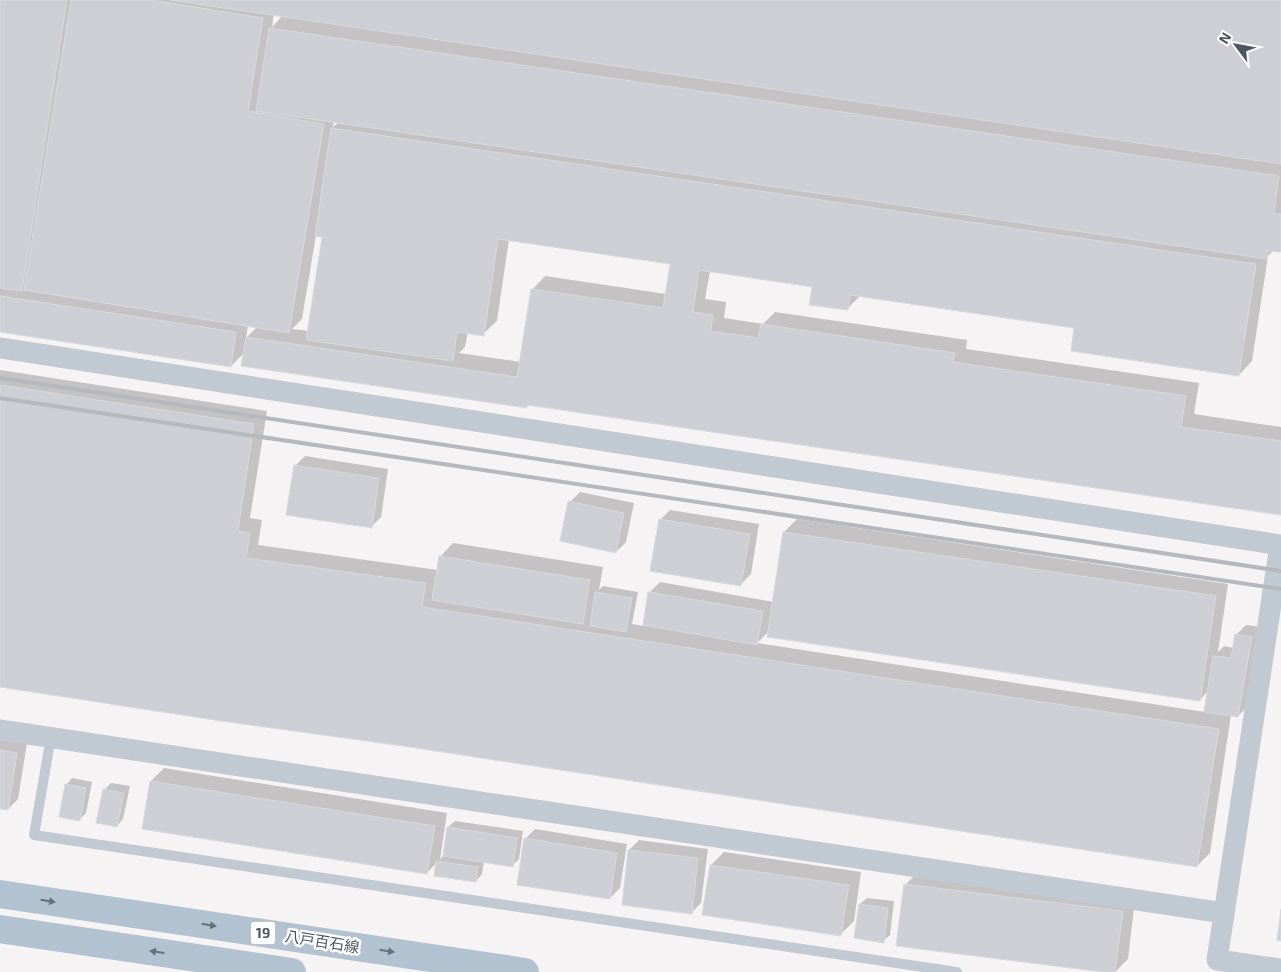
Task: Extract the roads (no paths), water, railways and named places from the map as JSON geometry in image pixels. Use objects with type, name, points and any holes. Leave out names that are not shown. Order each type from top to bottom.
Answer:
[{"type":"main road","name":"八戸百石線","points":[[0,894],[525,972]]},
{"type":"main road","name":"19","points":[[0,929],[292,972]]},
{"type":"street","points":[[0,348],[1280,545],[1216,966],[1281,969]]},
{"type":"street","points":[[0,730],[1224,913]]},
{"type":"lane","points":[[51,738],[34,835],[957,972]]},
{"type":"railway","points":[[0,378],[1281,571]]},
{"type":"railway","points":[[0,398],[1281,589]]}]
